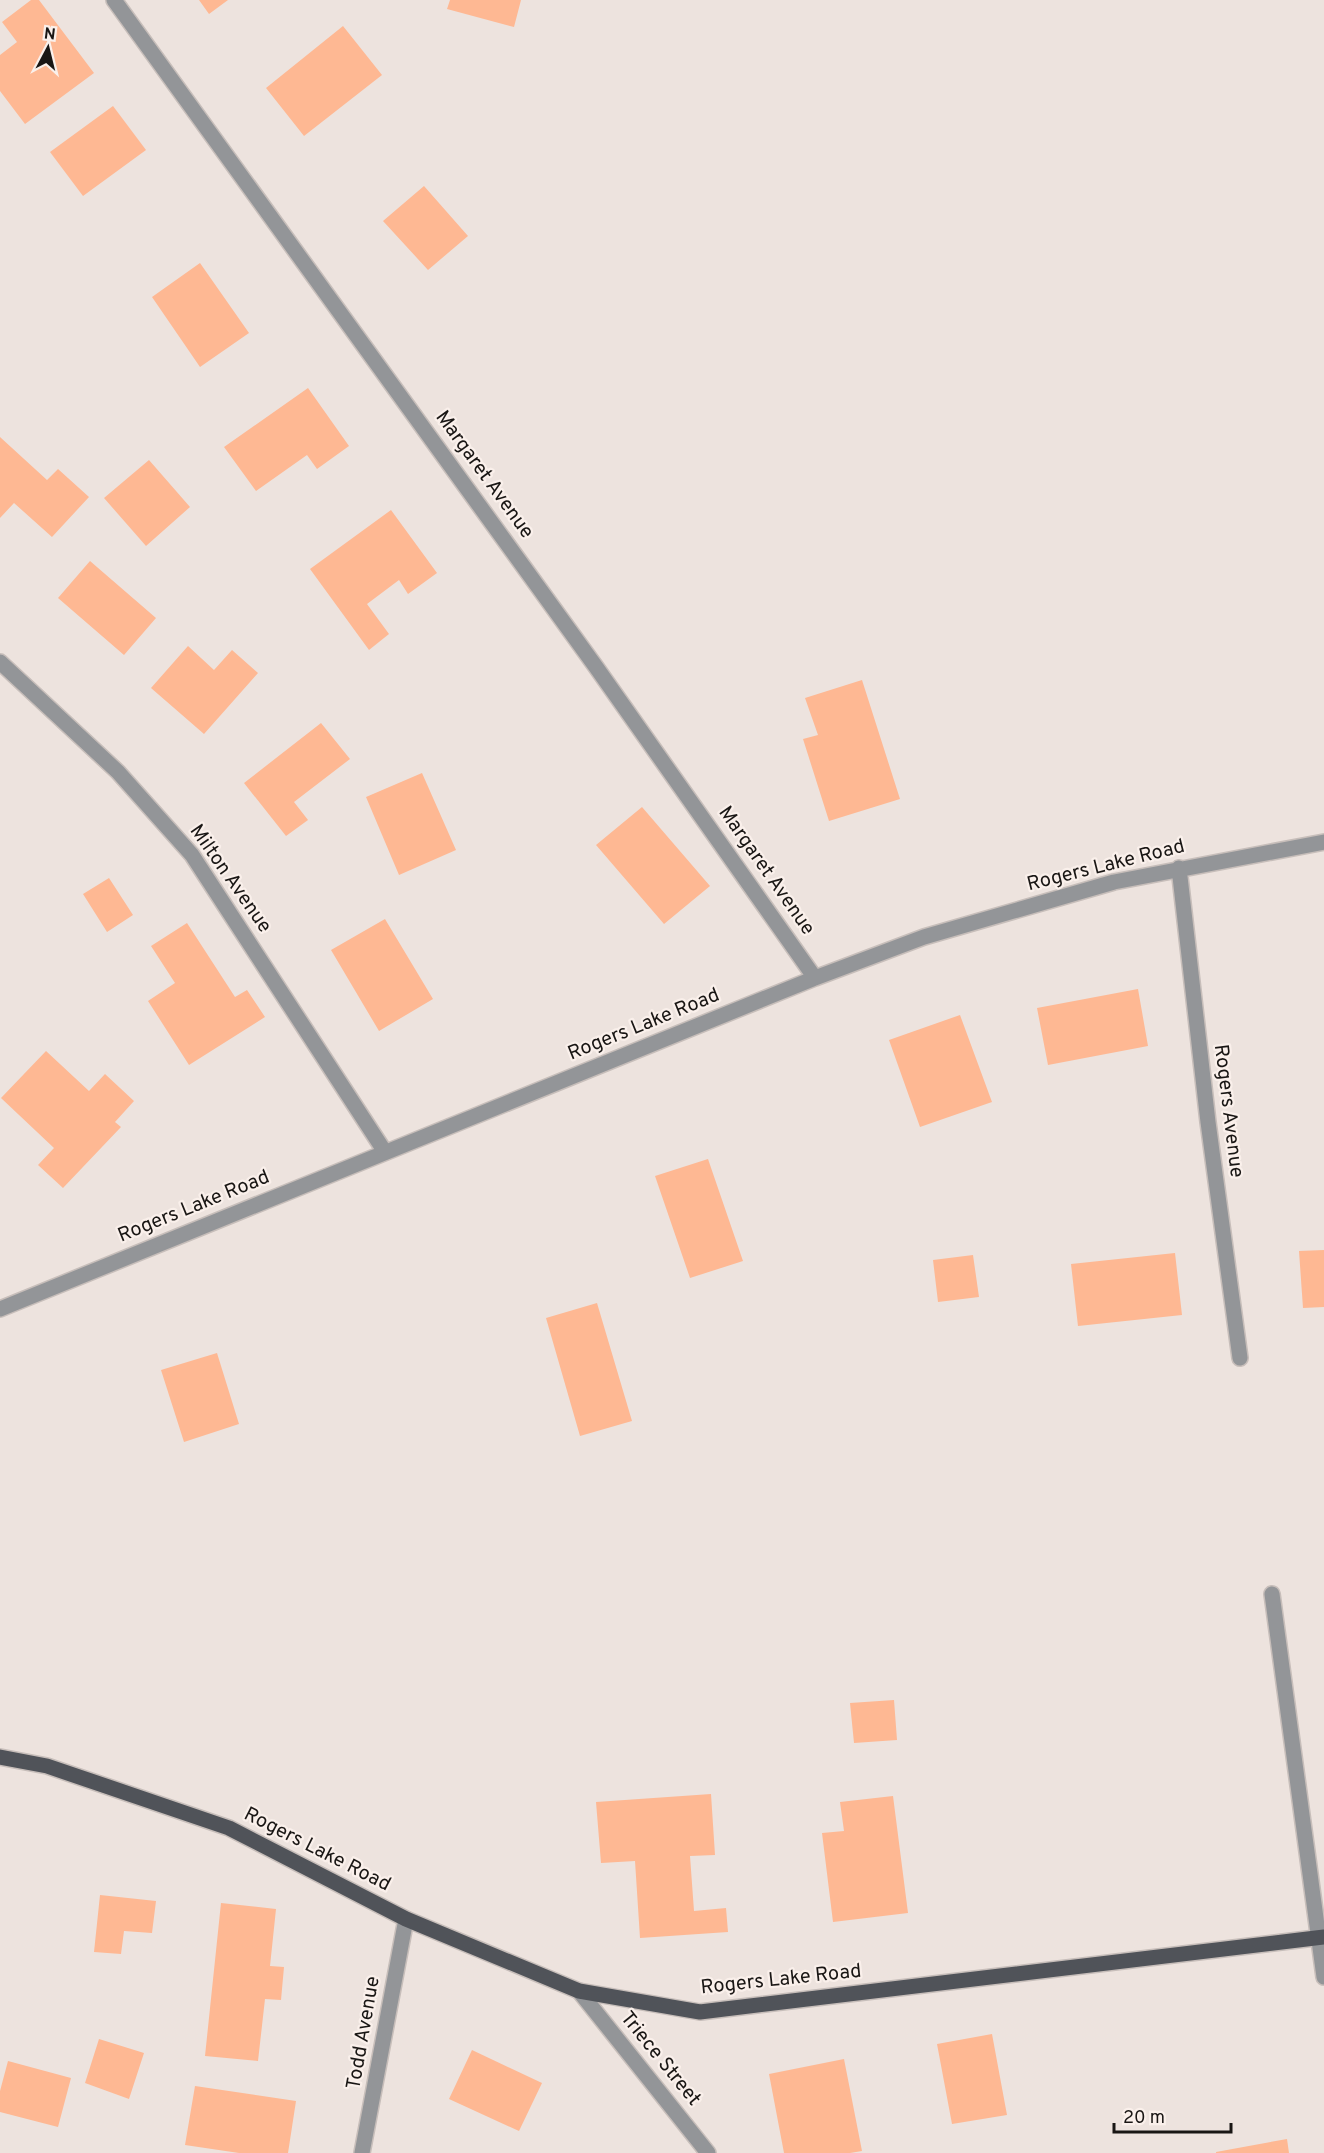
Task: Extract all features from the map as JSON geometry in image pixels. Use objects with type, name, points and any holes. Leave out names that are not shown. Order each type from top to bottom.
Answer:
[{"type":"main road","name":"Rogers Lake Road","points":[[0,1757],[47,1766],[229,1828],[406,1919],[579,1991],[700,2012],[1321,1938]]},
{"type":"street","name":"Margaret Avenue","points":[[114,0],[590,657],[815,978]]},
{"type":"street","name":"Milton Avenue","points":[[0,662],[118,772],[192,855],[385,1152]]},
{"type":"street","name":"Rogers Lake Road","points":[[0,1309],[815,978],[924,937],[1114,882],[1324,842]]},
{"type":"street","name":"Rogers Avenue","points":[[1179,868],[1208,1122],[1240,1358]]},
{"type":"street","points":[[1272,1594],[1321,1938],[1324,1977]]},
{"type":"street","name":"Todd Avenue","points":[[362,2153],[406,1919]]},
{"type":"street","name":"Triece Street","points":[[579,1991],[708,2153]]},
{"type":"building","points":[[31,0],[39,0],[94,73],[25,124],[0,91],[0,55],[17,42],[2,22]]},
{"type":"building","points":[[199,0],[228,0],[209,14]]},
{"type":"building","points":[[450,0],[521,0],[514,27],[447,9]]},
{"type":"building","points":[[343,26],[382,75],[304,136],[266,88]]},
{"type":"building","points":[[113,106],[146,150],[83,196],[50,152]]},
{"type":"building","points":[[424,186],[468,236],[428,270],[383,221]]},
{"type":"building","points":[[200,263],[249,333],[200,367],[152,297]]},
{"type":"building","points":[[308,388],[349,446],[317,469],[307,455],[256,491],[224,447]]},
{"type":"building","points":[[0,437],[47,480],[58,469],[89,497],[52,537],[14,503],[0,518]]},
{"type":"building","points":[[149,460],[190,507],[146,546],[104,498]]},
{"type":"building","points":[[391,510],[437,573],[408,594],[399,580],[367,604],[389,634],[369,650],[310,569]]},
{"type":"building","points":[[90,561],[156,618],[124,655],[58,598]]},
{"type":"building","points":[[188,646],[214,670],[232,650],[258,673],[204,734],[151,688]]},
{"type":"building","points":[[862,680],[900,799],[829,821],[803,739],[818,735],[805,698]]},
{"type":"building","points":[[321,723],[350,759],[294,802],[308,820],[286,836],[244,783]]},
{"type":"building","points":[[422,773],[456,850],[399,875],[366,797]]},
{"type":"building","points":[[642,807],[710,886],[664,924],[596,845]]},
{"type":"building","points":[[109,878],[133,915],[107,932],[83,894]]},
{"type":"building","points":[[385,919],[433,999],[379,1031],[331,950]]},
{"type":"building","points":[[187,923],[235,997],[247,990],[265,1017],[189,1065],[148,1001],[175,983],[151,946]]},
{"type":"building","points":[[1138,989],[1148,1046],[1048,1065],[1037,1008]]},
{"type":"building","points":[[960,1015],[992,1102],[920,1127],[889,1040]]},
{"type":"building","points":[[46,1051],[89,1091],[105,1074],[134,1101],[115,1122],[121,1127],[63,1188],[38,1165],[54,1148],[1,1098]]},
{"type":"building","points":[[708,1159],[743,1261],[690,1278],[655,1176]]},
{"type":"building","points":[[1324,1250],[1324,1307],[1303,1308],[1299,1251]]},
{"type":"building","points":[[1175,1253],[1182,1315],[1078,1326],[1071,1264]]},
{"type":"building","points":[[973,1255],[979,1297],[938,1302],[933,1260]]},
{"type":"building","points":[[597,1303],[632,1421],[580,1436],[546,1318]]},
{"type":"building","points":[[217,1353],[239,1424],[184,1442],[161,1370]]},
{"type":"building","points":[[894,1700],[897,1740],[854,1743],[850,1703]]},
{"type":"building","points":[[711,1794],[715,1855],[690,1856],[694,1911],[726,1908],[728,1932],[640,1938],[635,1861],[601,1863],[596,1802]]},
{"type":"building","points":[[893,1796],[908,1913],[833,1922],[822,1833],[844,1831],[840,1802]]},
{"type":"building","points":[[100,1895],[156,1901],[152,1933],[124,1931],[121,1954],[94,1952]]},
{"type":"building","points":[[221,1903],[276,1909],[270,1966],[284,1967],[281,2000],[265,1999],[258,2061],[205,2056]]},
{"type":"building","points":[[992,2034],[1007,2115],[952,2124],[937,2044]]},
{"type":"building","points":[[99,2039],[144,2053],[129,2099],[85,2083]]},
{"type":"building","points":[[472,2050],[542,2083],[519,2131],[449,2099]]},
{"type":"building","points":[[844,2059],[862,2151],[784,2153],[769,2074]]},
{"type":"building","points":[[8,2061],[71,2078],[58,2127],[0,2112],[0,2091]]},
{"type":"building","points":[[195,2086],[296,2101],[288,2153],[239,2153],[185,2145]]},
{"type":"building","points":[[1287,2139],[1289,2153],[1216,2153],[1216,2152]]}]
